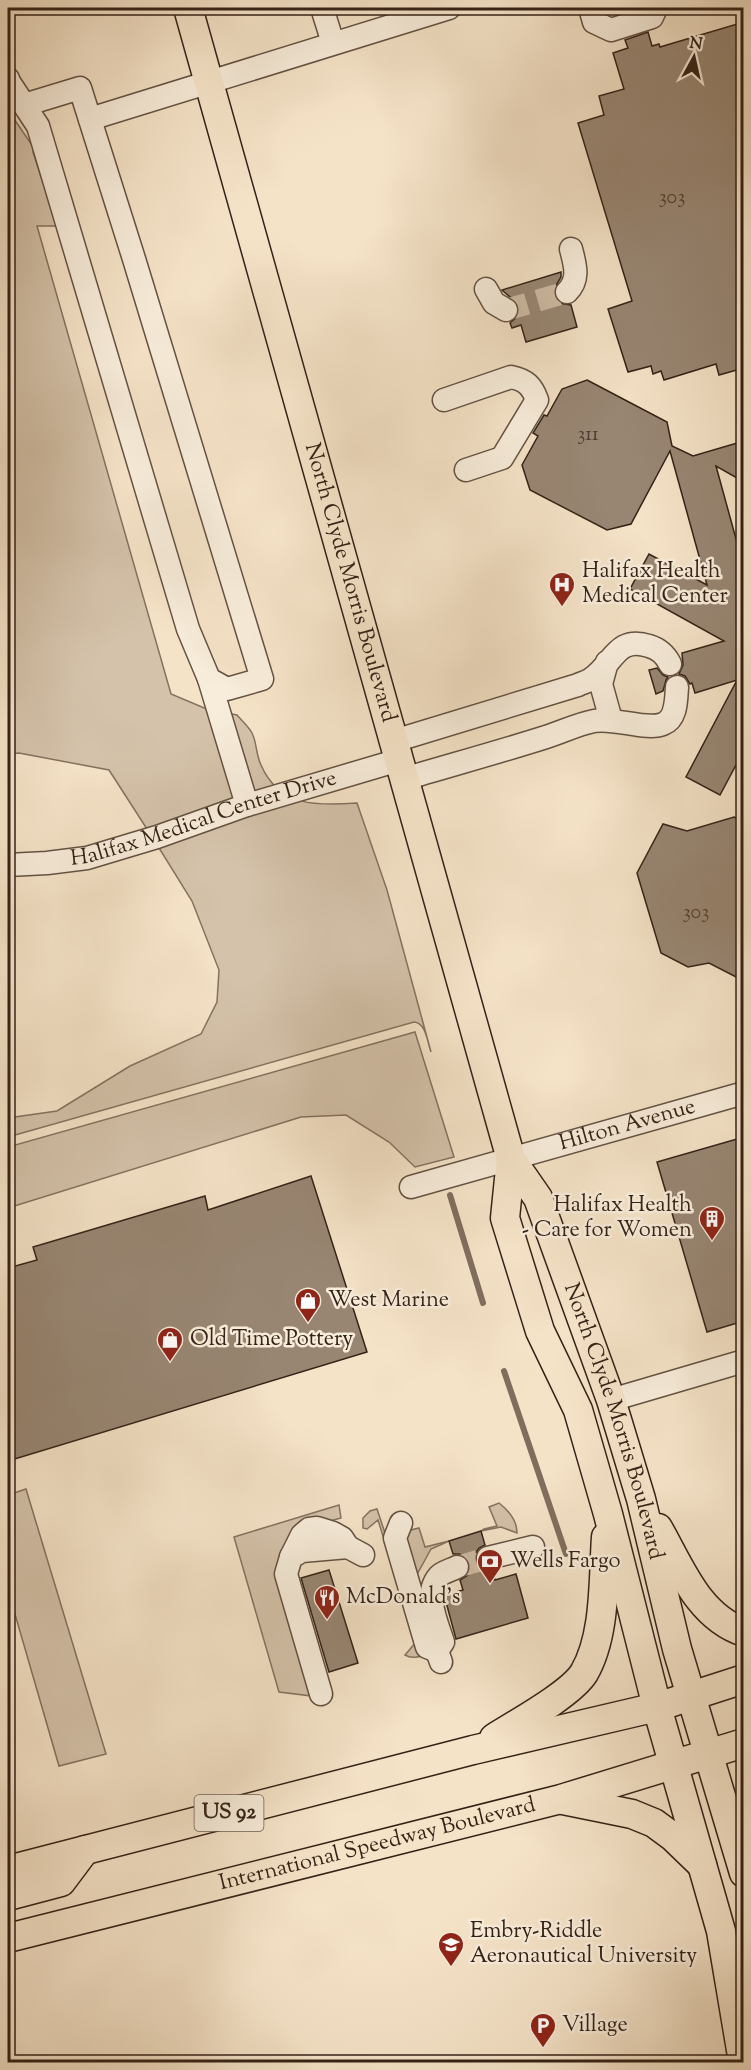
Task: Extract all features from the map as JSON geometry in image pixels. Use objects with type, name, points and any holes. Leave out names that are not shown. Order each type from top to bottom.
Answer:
[{"type":"main road","name":"North Clyde Morris Boulevard","points":[[188,8],[510,1159],[538,1198],[611,1400],[641,1499],[677,1649],[744,1873]]},
{"type":"main road","name":"North Clyde Morris Boulevard","points":[[510,1159],[505,1218],[540,1331],[578,1410],[608,1514],[657,1707],[721,1931],[743,2062]]},
{"type":"main road","points":[[641,1499],[702,1605],[730,1627],[744,1632]]},
{"type":"main road","points":[[473,1750],[560,1695],[583,1674],[599,1637],[608,1514]]},
{"type":"main road","name":"US 92","points":[[8,1870],[473,1750],[657,1707],[744,1679]]},
{"type":"main road","name":"International Speedway Boulevard","points":[[8,1938],[561,1800],[744,1743]]},
{"type":"main road","points":[[561,1800],[632,1814],[654,1823],[701,1863],[706,1874]]},
{"type":"main road","points":[[8,1896],[61,1882],[85,1850]]},
{"type":"street","points":[[322,8],[333,43]]},
{"type":"street","points":[[90,119],[449,8]]},
{"type":"street","points":[[590,8],[594,22],[611,30],[652,17],[656,8]]},
{"type":"street","points":[[8,79],[38,126],[188,629],[209,679],[247,805]]},
{"type":"street","points":[[24,105],[80,88],[90,119],[262,679],[227,689],[209,679]]},
{"type":"street","points":[[567,292],[572,286],[576,271],[572,249]]},
{"type":"street","points":[[486,289],[494,303],[506,310]]},
{"type":"street","points":[[444,400],[511,377],[521,379],[532,387],[537,400],[502,458],[465,470]]},
{"type":"street","points":[[399,760],[578,686],[592,678],[620,648],[632,642],[656,648],[666,656],[670,664]]},
{"type":"street","points":[[607,662],[601,684],[611,720]]},
{"type":"street","points":[[399,760],[547,737],[595,720],[652,726],[664,724],[671,718],[676,704],[676,687]]},
{"type":"street","name":"Halifax Medical Center Drive","points":[[8,865],[87,858],[157,837],[247,805],[399,760]]},
{"type":"street","name":"Hilton Avenue","points":[[411,1187],[744,1093]]},
{"type":"street","points":[[611,1400],[744,1361]]},
{"type":"street","points":[[401,1523],[394,1538],[427,1647],[439,1656],[443,1642],[432,1604],[433,1587],[440,1575],[457,1567]]},
{"type":"street","points":[[488,1558],[533,1547]]},
{"type":"street","points":[[321,1694],[286,1574],[291,1557],[302,1551],[355,1551]]},
{"type":"shaded area","points":[[8,110],[36,151],[33,152],[57,226],[37,226],[171,694],[209,710],[237,715],[252,733],[259,761],[269,779],[289,796],[314,803],[357,803],[387,890],[431,1052],[424,1029],[414,1022],[8,1137],[8,1118],[57,1111],[130,1066],[201,1034],[217,1002],[219,970],[192,901],[159,848],[254,791],[147,829],[109,770],[19,753],[8,754]]},
{"type":"shaded area","points":[[415,1032],[454,1157],[415,1167],[389,1142],[346,1115],[301,1117],[8,1208],[8,1147]]},
{"type":"shaded area","points":[[26,1489],[106,1754],[59,1766],[8,1590],[8,1495]]},
{"type":"shaded area","points":[[499,1503],[511,1516],[517,1533],[501,1527],[481,1531],[497,1526],[489,1507]]},
{"type":"shaded area","points":[[339,1505],[341,1518],[323,1523],[278,1568],[312,1696],[279,1692],[234,1537]]},
{"type":"shaded area","points":[[377,1509],[386,1536],[419,1528],[425,1547],[449,1541],[431,1549],[414,1580],[435,1650],[420,1656],[405,1655],[416,1642],[378,1520],[367,1529],[363,1528],[363,1518],[370,1511]]},
{"type":"building","points":[[744,22],[744,368],[719,375],[716,364],[664,380],[661,371],[653,374],[651,366],[628,372],[608,309],[632,301],[578,123],[604,115],[599,96],[624,89],[613,53],[628,48],[625,40],[648,32],[652,46],[659,44],[660,47]]},
{"type":"building","points":[[561,272],[561,277],[554,289],[554,296],[559,303],[571,305],[577,327],[526,342],[521,325],[512,328],[510,323],[518,316],[518,304],[502,290]]},
{"type":"building","points":[[587,380],[667,422],[672,446],[693,456],[744,441],[744,482],[716,466],[744,568],[744,750],[720,795],[686,777],[737,680],[695,693],[692,683],[690,684],[685,676],[679,674],[683,665],[682,653],[724,641],[630,589],[649,554],[707,585],[670,451],[631,524],[607,530],[530,490],[522,465],[538,436],[533,433],[544,415],[547,416],[562,389]]},
{"type":"building","points":[[657,668],[668,677],[663,691],[656,694],[649,670]]},
{"type":"building","points":[[734,817],[744,822],[744,981],[709,963],[688,967],[661,953],[637,873],[663,824],[687,831]]},
{"type":"building","name":"Halifax Health - Care for Women","points":[[744,1137],[744,1321],[707,1332],[657,1162]]},
{"type":"building","points":[[311,1176],[367,1352],[8,1461],[8,1268],[37,1260],[33,1247],[205,1196],[208,1210]]},
{"type":"building","name":"Wells Fargo","points":[[481,1531],[485,1545],[475,1554],[475,1562],[484,1571],[492,1571],[495,1580],[516,1574],[528,1618],[456,1639],[445,1595],[463,1590],[460,1580],[468,1575],[470,1568],[465,1556],[453,1554],[449,1541]]},
{"type":"building","name":"McDonald's","points":[[329,1570],[358,1663],[329,1672],[301,1578]]},
{"type":"waterway","points":[[450,1195],[483,1303]]},
{"type":"waterway","points":[[504,1371],[566,1554]]},
{"type":"tunnel","points":[[506,310],[567,292]]},
{"type":"tunnel","points":[[457,1567],[488,1558]]},
{"type":"place","name":"Halifax Health Medical Center","points":[[562,608]]},
{"type":"place","name":"Halifax Health - Care for Women","points":[[712,1242]]},
{"type":"place","name":"West Marine","points":[[308,1324]]},
{"type":"place","name":"Old Time Pottery","points":[[170,1363]]},
{"type":"place","name":"Wells Fargo","points":[[490,1585]]},
{"type":"place","name":"McDonald's","points":[[327,1621]]},
{"type":"place","name":"Embry-Riddle Aeronautical University","points":[[451,1968]]},
{"type":"place","name":"Village","points":[[543,2049]]}]
